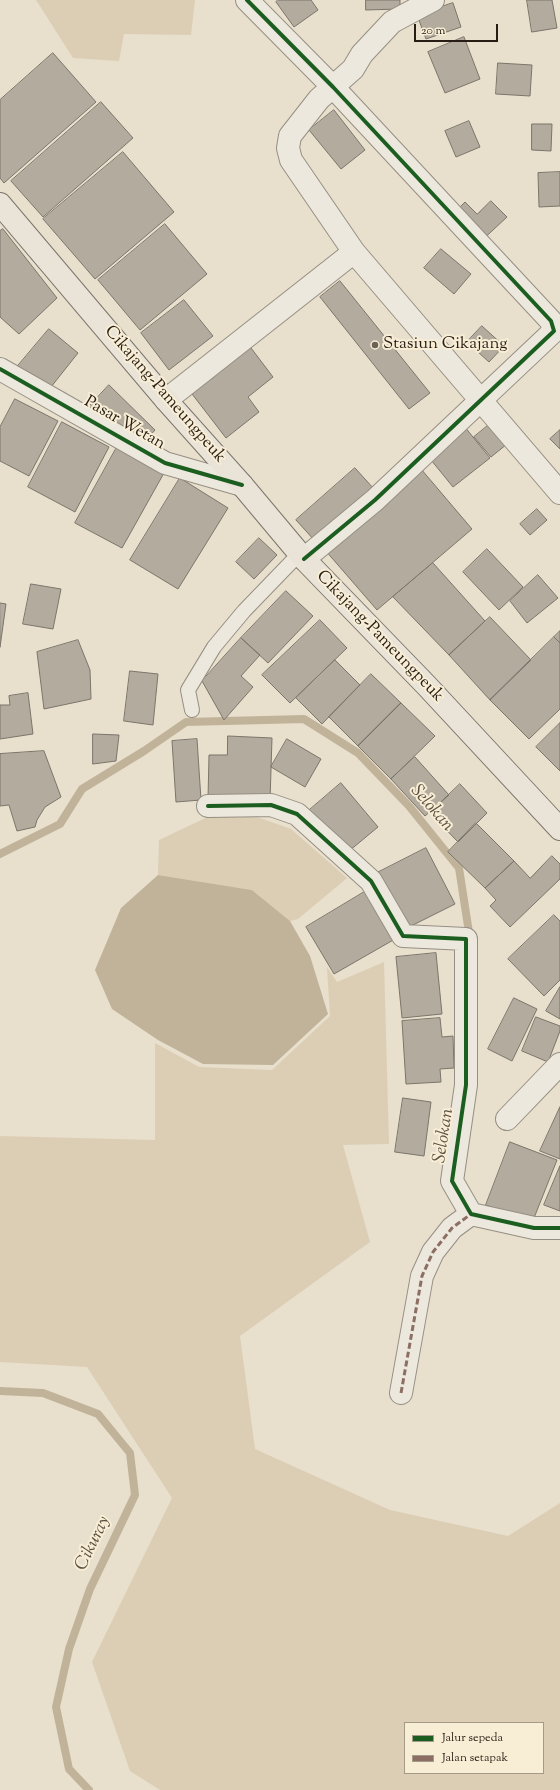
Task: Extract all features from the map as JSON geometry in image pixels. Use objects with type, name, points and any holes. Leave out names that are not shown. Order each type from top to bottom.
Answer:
[{"type":"main road","name":"Cikajang-Pameungpeuk","points":[[0,204],[166,400],[242,485],[302,556],[427,686],[560,829]]},
{"type":"street","points":[[247,0],[333,87],[551,321],[554,331],[545,342],[480,400],[375,500],[302,556]]},
{"type":"street","points":[[433,0],[392,22],[362,54],[352,69],[319,99],[290,136],[288,148],[291,160],[354,252],[560,493]]},
{"type":"street","points":[[166,400],[354,252]]},
{"type":"street","name":"Pasar Wetan","points":[[0,369],[165,463],[242,485]]},
{"type":"street","points":[[208,806],[271,805],[297,814],[371,881],[402,936],[466,939],[466,1085],[452,1181],[471,1214],[534,1228],[560,1228]]},
{"type":"street","points":[[507,1119],[560,1064]]},
{"type":"street","points":[[401,1393],[422,1276],[433,1252],[442,1240],[452,1228],[471,1214]]},
{"type":"lane","points":[[192,710],[188,690],[214,647],[244,611],[302,556]]},
{"type":"shaded area","points":[[36,0],[195,0],[191,35],[124,34],[119,61],[73,58]]},
{"type":"shaded area","points":[[229,807],[291,829],[347,878],[298,919],[290,921],[252,890],[158,875],[159,840]]},
{"type":"shaded area","points":[[158,875],[252,890],[290,921],[310,956],[328,1014],[273,1065],[203,1064],[158,1040],[112,1009],[95,970],[121,908]]},
{"type":"shaded area","points":[[384,962],[389,1144],[343,1145],[370,1242],[240,1336],[255,1449],[390,1510],[508,1536],[560,1503],[560,1790],[160,1790],[130,1771],[92,1662],[172,1498],[87,1367],[0,1362],[0,1136],[155,1140],[155,1043],[199,1067],[272,1070],[330,1016],[327,967],[337,982]]},
{"type":"building","points":[[278,0],[311,0],[318,10],[294,27],[276,2]]},
{"type":"building","points":[[366,0],[400,0],[400,9],[366,10]]},
{"type":"building","points":[[527,0],[552,0],[557,28],[532,32]]},
{"type":"building","points":[[453,3],[461,27],[426,39],[417,15]]},
{"type":"building","points":[[464,37],[480,79],[445,93],[428,52]]},
{"type":"building","points":[[53,53],[96,102],[4,183],[0,178],[0,100]]},
{"type":"building","points":[[498,63],[532,65],[530,96],[496,94]]},
{"type":"building","points":[[101,102],[133,138],[43,217],[11,181]]},
{"type":"building","points":[[334,110],[365,150],[341,169],[309,130]]},
{"type":"building","points":[[469,121],[480,147],[456,157],[445,131]]},
{"type":"building","points":[[532,124],[552,124],[551,151],[532,150]]},
{"type":"building","points":[[123,152],[174,212],[95,279],[43,219]]},
{"type":"building","points":[[560,172],[560,206],[539,207],[538,173]]},
{"type":"building","points":[[491,201],[507,217],[479,243],[453,214],[465,202],[477,214]]},
{"type":"building","points":[[165,224],[207,274],[140,330],[98,280]]},
{"type":"building","points":[[3,229],[57,298],[19,334],[0,317],[0,231]]},
{"type":"building","points":[[441,249],[471,274],[454,294],[424,268]]},
{"type":"building","name":"Stasiun Cikajang","points":[[340,281],[430,393],[409,409],[320,297]]},
{"type":"building","points":[[184,300],[213,336],[169,370],[141,333]]},
{"type":"building","points":[[482,326],[504,346],[489,362],[467,342]]},
{"type":"building","points":[[49,329],[78,353],[47,392],[17,367]]},
{"type":"building","points":[[248,344],[273,377],[248,397],[259,412],[226,438],[189,390]]},
{"type":"building","points":[[109,385],[155,430],[141,446],[87,409]]},
{"type":"building","points":[[15,399],[58,421],[29,476],[0,461],[0,427]]},
{"type":"building","points":[[62,422],[109,447],[75,512],[28,487]]},
{"type":"building","points":[[490,424],[507,444],[491,457],[474,437]]},
{"type":"building","points":[[464,426],[490,458],[453,487],[427,455]]},
{"type":"building","points":[[560,430],[560,449],[550,439]]},
{"type":"building","points":[[117,447],[164,473],[122,548],[75,523]]},
{"type":"building","points":[[355,468],[374,489],[315,541],[296,520]]},
{"type":"building","points":[[421,469],[472,529],[377,610],[325,550]]},
{"type":"building","points":[[180,478],[228,508],[178,589],[130,560]]},
{"type":"building","points":[[537,509],[547,520],[530,535],[520,524]]},
{"type":"building","points":[[259,538],[277,555],[254,579],[236,562]]},
{"type":"building","points":[[487,549],[523,587],[499,610],[463,572]]},
{"type":"building","points":[[433,563],[485,621],[449,655],[393,597]]},
{"type":"building","points":[[538,575],[558,598],[527,623],[510,601]]},
{"type":"building","points":[[31,584],[61,589],[53,629],[23,624]]},
{"type":"building","points":[[286,591],[313,616],[268,663],[241,638]]},
{"type":"building","points":[[0,603],[6,604],[0,647]]},
{"type":"building","points":[[490,617],[531,660],[490,700],[449,655]]},
{"type":"building","points":[[320,620],[347,648],[290,703],[262,675]]},
{"type":"building","points":[[560,631],[560,643],[554,637]]},
{"type":"building","points":[[554,637],[560,643],[560,709],[529,739],[490,700]]},
{"type":"building","points":[[241,638],[260,655],[241,676],[253,687],[224,720],[202,681]]},
{"type":"building","points":[[78,640],[90,670],[91,699],[44,709],[37,652]]},
{"type":"building","points":[[335,660],[360,685],[322,724],[296,698]]},
{"type":"building","points":[[130,671],[158,674],[153,725],[124,721]]},
{"type":"building","points":[[371,674],[401,703],[358,746],[329,717]]},
{"type":"building","points":[[28,693],[33,734],[0,739],[0,705],[10,705],[9,696]]},
{"type":"building","points":[[401,703],[435,736],[391,779],[358,746]]},
{"type":"building","points":[[560,723],[560,771],[536,747]]},
{"type":"building","points":[[93,734],[119,735],[116,761],[93,764]]},
{"type":"building","points":[[228,736],[272,738],[270,801],[208,799],[209,755],[227,755]]},
{"type":"building","points":[[197,739],[201,800],[176,802],[172,741]]},
{"type":"building","points":[[287,739],[321,759],[305,787],[271,767]]},
{"type":"building","points":[[44,751],[61,797],[45,807],[37,820],[35,827],[17,831],[9,805],[0,806],[0,754]]},
{"type":"building","points":[[415,757],[449,795],[425,816],[391,779]]},
{"type":"building","points":[[341,783],[378,827],[343,856],[306,813]]},
{"type":"building","points":[[460,784],[487,813],[458,842],[430,813]]},
{"type":"building","points":[[476,823],[514,861],[485,888],[448,852]]},
{"type":"building","points":[[426,848],[455,904],[403,930],[373,875]]},
{"type":"building","points":[[552,856],[560,864],[560,879],[510,927],[490,906],[496,900],[485,888],[514,861],[530,878]]},
{"type":"building","points":[[366,891],[395,939],[334,974],[306,927]]},
{"type":"building","points":[[554,915],[560,921],[560,980],[544,996],[508,959]]},
{"type":"building","points":[[436,953],[442,1014],[402,1018],[396,957]]},
{"type":"building","points":[[560,987],[560,1019],[546,1011]]},
{"type":"building","points":[[514,998],[537,1009],[512,1061],[488,1049]]},
{"type":"building","points":[[536,1017],[560,1026],[560,1031],[548,1062],[522,1051]]},
{"type":"building","points":[[440,1018],[442,1037],[453,1036],[454,1068],[440,1069],[441,1082],[406,1084],[402,1021]]},
{"type":"building","points":[[403,1098],[431,1102],[424,1156],[395,1152]]},
{"type":"building","points":[[560,1107],[560,1159],[540,1151]]},
{"type":"building","points":[[510,1142],[557,1160],[532,1223],[486,1205]]},
{"type":"building","points":[[560,1166],[560,1211],[544,1205]]},
{"type":"waterway","name":"Selokan","points":[[0,854],[60,824],[82,789],[144,751],[186,722],[304,719],[358,753],[409,806],[459,868],[470,939]]},
{"type":"waterway","name":"Cikuray","points":[[0,1391],[43,1393],[98,1414],[130,1453],[135,1495],[90,1589],[69,1649],[56,1707],[69,1769],[89,1790]]},
{"type":"marked path","points":[[401,1393],[422,1276],[433,1252],[452,1228],[471,1214]]},
{"type":"cycle path","points":[[247,0],[333,87],[551,321],[554,331],[375,500],[304,559]]},
{"type":"cycle path","points":[[0,369],[165,463],[242,485]]},
{"type":"cycle path","points":[[208,806],[271,805],[297,814],[371,881],[403,936],[466,939],[466,1085],[452,1181],[471,1214],[534,1228],[560,1228]]},
{"type":"place","name":"Stasiun Cikajang","points":[[375,345]]}]
